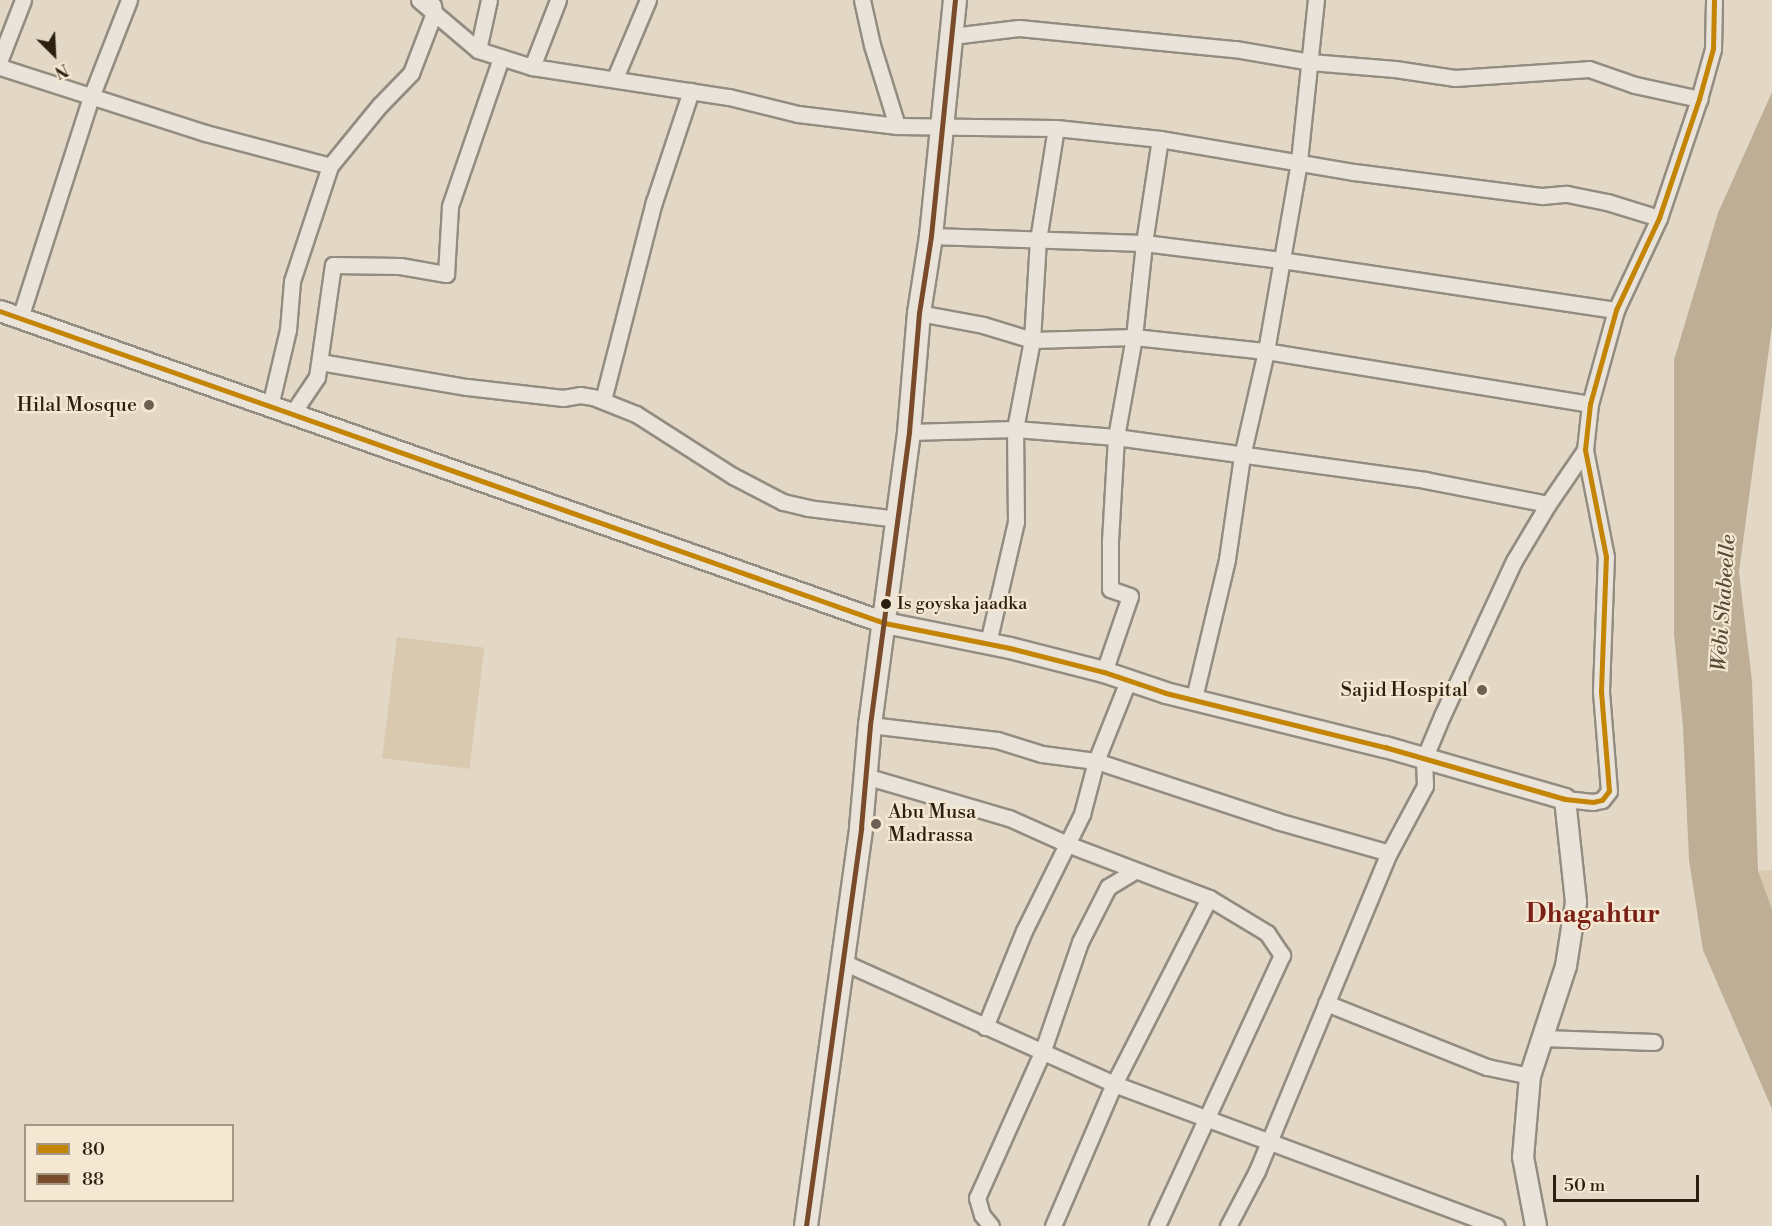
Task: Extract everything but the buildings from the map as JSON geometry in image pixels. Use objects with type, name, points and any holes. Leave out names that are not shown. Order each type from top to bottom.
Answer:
[{"type":"main road","points":[[806,1226],[843,962],[870,725],[909,432],[919,313],[931,236],[940,127],[955,0]]},
{"type":"street","points":[[0,59],[23,0]]},
{"type":"street","points":[[21,318],[91,97],[129,0]]},
{"type":"street","points":[[419,0],[434,6],[478,50],[532,67],[692,91],[798,114],[897,126],[1056,128],[1160,139],[1354,172],[1542,196],[1567,195],[1607,202],[1659,218]]},
{"type":"street","points":[[478,50],[489,0]]},
{"type":"street","points":[[532,67],[558,0]]},
{"type":"street","points":[[615,78],[648,0]]},
{"type":"street","points":[[862,0],[872,45],[897,126]]},
{"type":"street","points":[[1194,698],[1227,559],[1242,456],[1266,351],[1299,161],[1316,0]]},
{"type":"street","points":[[0,311],[885,623],[988,643],[1104,672],[1128,681],[1424,759],[1565,799],[1602,800],[1609,791],[1601,692],[1606,556],[1585,450],[1590,404],[1616,310],[1659,218],[1699,99],[1713,49],[1714,0]]},
{"type":"street","points":[[270,406],[288,330],[292,281],[330,166],[380,105],[411,73],[434,6]]},
{"type":"street","points":[[952,36],[1019,28],[1236,48],[1310,62],[1395,69],[1455,78],[1589,69],[1635,85],[1699,99]]},
{"type":"street","points":[[292,414],[317,377],[333,265],[400,266],[446,274],[450,206],[501,57]]},
{"type":"street","points":[[0,67],[205,133],[330,166]]},
{"type":"street","points":[[603,400],[654,202],[692,91]]},
{"type":"street","points":[[988,643],[1016,522],[1015,429],[1032,339],[1038,240],[1056,128]]},
{"type":"street","points":[[1104,672],[1130,596],[1110,589],[1110,541],[1116,437],[1134,337],[1144,243],[1160,139]]},
{"type":"street","points":[[931,236],[1144,243],[1281,260],[1616,310]]},
{"type":"street","points":[[919,313],[983,325],[1032,339],[1134,337],[1266,351],[1590,404]]},
{"type":"street","points":[[320,362],[467,387],[562,398],[580,395],[603,400],[636,414],[733,476],[783,502],[808,508],[898,519]]},
{"type":"street","points":[[909,432],[1015,429],[1116,437],[1425,480],[1548,504]]},
{"type":"street","points":[[1228,1226],[1257,1172],[1389,854],[1425,786],[1424,759],[1514,561],[1548,504],[1585,450]]},
{"type":"street","points":[[985,1028],[1024,931],[1082,814],[1096,761],[1128,681]]},
{"type":"street","points":[[870,725],[997,740],[1042,754],[1096,761],[1277,821],[1389,854]]},
{"type":"street","points":[[866,776],[1009,818],[1067,844],[1209,898],[1267,933],[1282,955],[1157,1226]]},
{"type":"street","points":[[1536,1226],[1523,1156],[1530,1076],[1566,966],[1575,902],[1565,799]]},
{"type":"street","points":[[991,1226],[982,1215],[977,1198],[1042,1053],[1080,942],[1108,887],[1135,871]]},
{"type":"street","points":[[1053,1226],[1114,1084],[1209,898]]},
{"type":"street","points":[[843,962],[985,1028],[1114,1084],[1496,1226]]},
{"type":"street","points":[[1326,1003],[1487,1067],[1530,1076]]},
{"type":"street","points":[[1543,1038],[1654,1042]]},
{"type":"shaded area","points":[[397,637],[484,648],[469,769],[382,758]]},
{"type":"shaded area","points":[[1772,870],[1772,909],[1758,871]]},
{"type":"water","name":"Webi Shabeelle","points":[[1772,92],[1772,326],[1739,572],[1752,681],[1758,871],[1772,909],[1772,1109],[1703,950],[1689,860],[1683,727],[1674,634],[1674,360],[1718,213]]},
{"type":"transit line","name":"88","points":[[806,1226],[861,828],[870,725],[909,432],[919,313],[931,236],[955,0]]},
{"type":"transit line","name":"80","points":[[0,311],[885,623],[1010,648],[1104,672],[1166,693],[1385,747],[1565,799],[1593,802],[1602,800],[1609,791],[1601,691],[1606,557],[1585,450],[1590,404],[1616,310],[1659,218],[1699,99],[1713,49],[1714,0]]},
{"type":"place","name":"Hilal Mosque","points":[[149,405]]},
{"type":"place","name":"Is goyska jaadka","points":[[886,604]]},
{"type":"place","name":"Sajid Hospital","points":[[1482,690]]},
{"type":"place","name":"Abu Musa Madrassa","points":[[876,824]]},
{"type":"district","name":"Dhagahtur","points":[[1593,915]]}]
